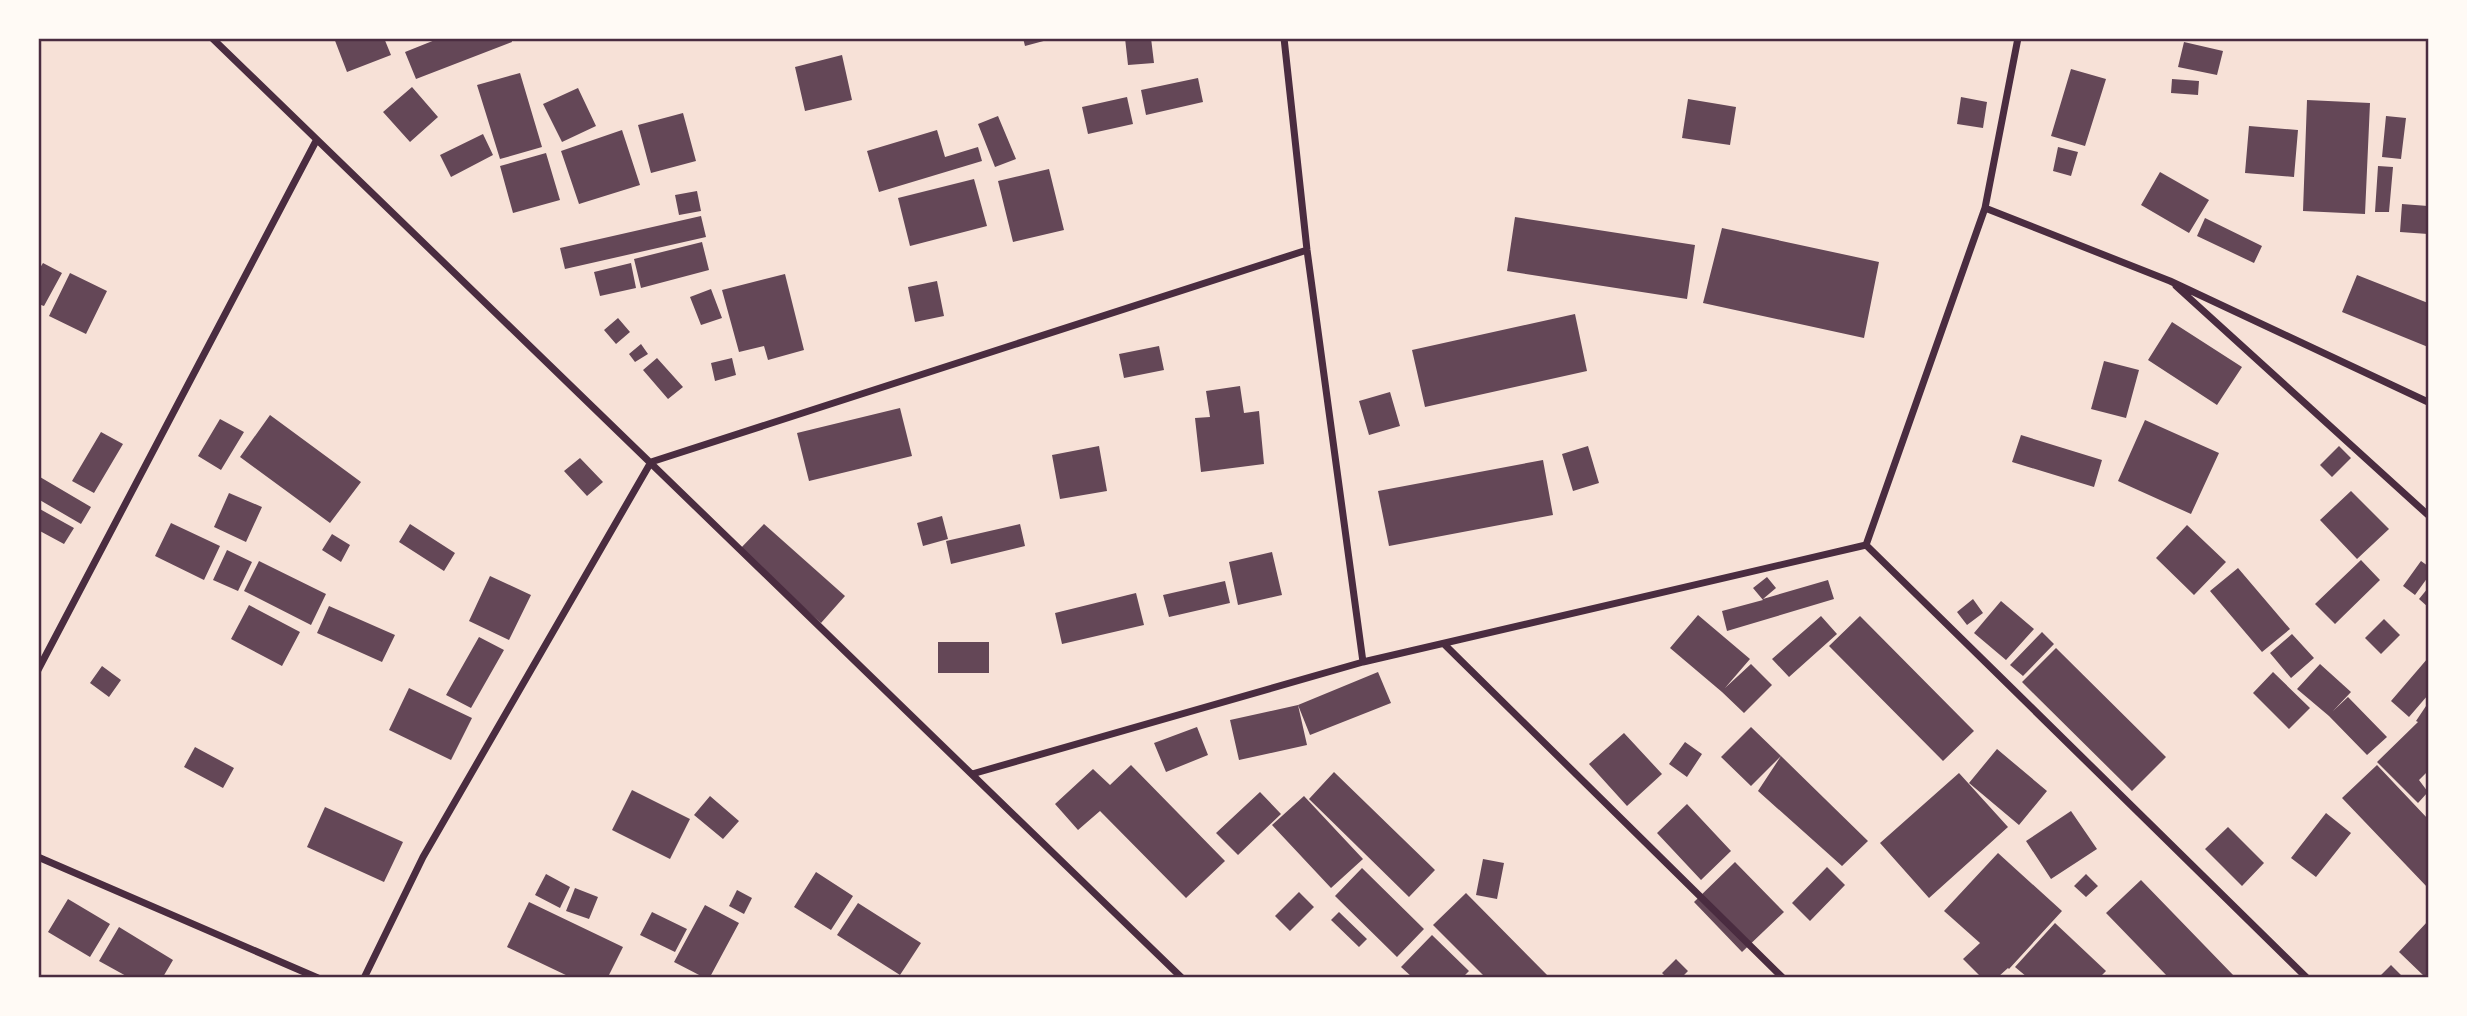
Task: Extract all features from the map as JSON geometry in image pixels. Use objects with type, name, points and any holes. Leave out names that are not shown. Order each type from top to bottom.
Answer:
[{"type":"street","points":[[212,38],[1182,978]]},
{"type":"street","points":[[1283,38],[1307,250],[1363,662]]},
{"type":"street","points":[[1866,545],[1985,208],[2018,38]]},
{"type":"street","points":[[38,670],[316,141]]},
{"type":"street","points":[[1985,208],[2170,281],[2428,402]]},
{"type":"street","points":[[364,978],[423,857],[651,462],[1307,250]]},
{"type":"street","points":[[2170,281],[2428,514]]},
{"type":"street","points":[[972,774],[1363,662],[1866,545]]},
{"type":"street","points":[[1866,545],[2306,978]]},
{"type":"street","points":[[1444,645],[1783,978]]},
{"type":"street","points":[[38,856],[318,978]]},
{"type":"building","points":[[334,38],[384,38],[391,55],[347,72]]},
{"type":"building","points":[[440,38],[511,38],[512,42],[416,79],[405,52]]},
{"type":"building","points":[[1023,38],[1051,38],[1051,39],[1025,46]]},
{"type":"building","points":[[1125,38],[1151,38],[1154,63],[1128,65]]},
{"type":"building","points":[[2184,42],[2223,51],[2217,75],[2178,67]]},
{"type":"building","points":[[842,55],[852,100],[805,111],[795,67]]},
{"type":"building","points":[[2071,69],[2106,79],[2085,146],[2051,136]]},
{"type":"building","points":[[520,73],[542,147],[500,159],[477,85]]},
{"type":"building","points":[[1198,78],[1203,102],[1146,115],[1141,90]]},
{"type":"building","points":[[2172,79],[2199,81],[2198,95],[2171,93]]},
{"type":"building","points":[[412,87],[438,117],[410,142],[383,112]]},
{"type":"building","points":[[578,88],[596,126],[562,142],[543,104]]},
{"type":"building","points":[[1127,97],[1133,124],[1088,134],[1082,107]]},
{"type":"building","points":[[1961,97],[1987,102],[1983,128],[1957,124]]},
{"type":"building","points":[[1688,99],[1736,107],[1730,145],[1682,138]]},
{"type":"building","points":[[2307,100],[2370,103],[2365,214],[2303,211]]},
{"type":"building","points":[[683,113],[696,161],[651,173],[638,125]]},
{"type":"building","points":[[998,116],[1016,159],[995,167],[978,124]]},
{"type":"building","points":[[2386,116],[2406,118],[2401,159],[2382,157]]},
{"type":"building","points":[[2249,126],[2298,130],[2294,177],[2245,173]]},
{"type":"building","points":[[622,130],[640,185],[579,204],[561,151]]},
{"type":"building","points":[[937,130],[945,157],[978,147],[982,161],[879,192],[867,151]]},
{"type":"building","points":[[483,134],[493,155],[451,177],[440,155]]},
{"type":"building","points":[[2058,147],[2078,152],[2071,176],[2053,171]]},
{"type":"building","points":[[546,153],[560,200],[513,213],[500,166]]},
{"type":"building","points":[[2378,166],[2393,167],[2389,212],[2375,212]]},
{"type":"building","points":[[1049,169],[1064,230],[1013,242],[998,181]]},
{"type":"building","points":[[2160,172],[2209,200],[2189,233],[2141,205]]},
{"type":"building","points":[[974,179],[987,226],[910,246],[898,198]]},
{"type":"building","points":[[697,191],[701,211],[679,215],[675,195]]},
{"type":"building","points":[[2402,204],[2428,206],[2428,234],[2400,232]]},
{"type":"building","points":[[701,216],[706,237],[565,269],[560,248]]},
{"type":"building","points":[[1515,217],[1695,245],[1687,299],[1507,271]]},
{"type":"building","points":[[2205,218],[2262,246],[2254,263],[2197,236]]},
{"type":"building","points":[[1722,228],[1879,262],[1864,338],[1703,303]]},
{"type":"building","points":[[702,242],[709,270],[641,288],[634,259]]},
{"type":"building","points":[[43,263],[62,273],[44,306],[38,304],[38,271]]},
{"type":"building","points":[[631,263],[636,288],[600,296],[594,272]]},
{"type":"building","points":[[70,273],[107,291],[86,334],[49,316]]},
{"type":"building","points":[[785,274],[804,350],[768,360],[764,346],[739,352],[722,290]]},
{"type":"building","points":[[2357,275],[2428,303],[2428,347],[2342,312]]},
{"type":"building","points":[[937,281],[944,316],[915,322],[908,287]]},
{"type":"building","points":[[711,289],[722,318],[701,325],[690,297]]},
{"type":"building","points":[[1575,314],[1587,371],[1425,407],[1412,350]]},
{"type":"building","points":[[618,318],[630,332],[616,344],[604,330]]},
{"type":"building","points":[[2172,322],[2242,367],[2217,405],[2148,360]]},
{"type":"building","points":[[641,344],[648,354],[635,362],[629,354]]},
{"type":"building","points":[[1159,346],[1164,370],[1124,378],[1119,354]]},
{"type":"building","points":[[657,358],[683,387],[668,399],[643,370]]},
{"type":"building","points":[[732,358],[736,375],[715,381],[711,363]]},
{"type":"building","points":[[2104,361],[2139,370],[2126,418],[2091,409]]},
{"type":"building","points":[[1240,386],[1244,413],[1259,411],[1264,464],[1201,472],[1195,418],[1210,417],[1206,391]]},
{"type":"building","points":[[1390,392],[1400,426],[1369,435],[1359,401]]},
{"type":"building","points":[[900,408],[912,456],[809,481],[797,433]]},
{"type":"building","points":[[270,415],[361,482],[330,523],[240,457]]},
{"type":"building","points":[[220,419],[244,432],[221,470],[198,456]]},
{"type":"building","points":[[2145,420],[2219,453],[2191,514],[2118,481]]},
{"type":"building","points":[[101,432],[123,444],[94,493],[72,481]]},
{"type":"building","points":[[2021,435],[2102,460],[2094,487],[2012,462]]},
{"type":"building","points":[[1099,446],[1107,491],[1060,499],[1052,455]]},
{"type":"building","points":[[1588,446],[1599,483],[1573,491],[1562,454]]},
{"type":"building","points":[[2339,446],[2351,458],[2332,477],[2320,465]]},
{"type":"building","points":[[580,458],[603,482],[587,496],[564,471]]},
{"type":"building","points":[[1543,460],[1553,515],[1389,546],[1378,491]]},
{"type":"building","points":[[40,477],[91,507],[81,524],[38,499]]},
{"type":"building","points":[[2351,491],[2389,529],[2357,559],[2320,520]]},
{"type":"building","points":[[229,493],[262,507],[246,542],[214,527]]},
{"type":"building","points":[[38,508],[74,528],[64,544],[38,530]]},
{"type":"building","points":[[942,516],[948,539],[923,546],[917,523]]},
{"type":"building","points":[[171,523],[220,546],[204,580],[155,556]]},
{"type":"building","points":[[410,524],[455,553],[444,571],[399,542]]},
{"type":"building","points":[[764,524],[845,596],[821,623],[739,550]]},
{"type":"building","points":[[1020,524],[1025,546],[951,564],[946,541]]},
{"type":"building","points":[[2187,525],[2226,562],[2194,595],[2156,558]]},
{"type":"building","points":[[332,534],[350,545],[341,562],[322,550]]},
{"type":"building","points":[[227,550],[252,562],[238,591],[213,580]]},
{"type":"building","points":[[1272,552],[1282,595],[1238,605],[1229,562]]},
{"type":"building","points":[[2361,560],[2380,580],[2335,624],[2315,604]]},
{"type":"building","points":[[259,561],[326,594],[311,625],[244,591]]},
{"type":"building","points":[[2421,561],[2428,566],[2428,577],[2415,595],[2403,586]]},
{"type":"building","points":[[2238,568],[2290,629],[2262,652],[2210,591]]},
{"type":"building","points":[[490,576],[531,595],[509,640],[469,621]]},
{"type":"building","points":[[1767,577],[1776,588],[1763,599],[1828,580],[1834,599],[1727,631],[1722,611],[1763,600],[1753,588]]},
{"type":"building","points":[[1225,581],[1230,603],[1169,617],[1163,595]]},
{"type":"building","points":[[2428,588],[2428,607],[2419,599]]},
{"type":"building","points":[[1136,593],[1144,625],[1062,644],[1055,613]]},
{"type":"building","points":[[1973,599],[1983,613],[1967,625],[1957,612]]},
{"type":"building","points":[[2001,601],[2034,629],[2006,660],[1974,633]]},
{"type":"building","points":[[249,605],[300,632],[282,666],[231,639]]},
{"type":"building","points":[[329,606],[395,635],[382,662],[317,633]]},
{"type":"building","points":[[1698,615],[1750,659],[1725,688],[1751,664],[1772,685],[1744,713],[1670,648]]},
{"type":"building","points":[[1821,616],[1837,634],[1789,677],[1772,659]]},
{"type":"building","points":[[1860,616],[1974,731],[1943,761],[1829,646]]},
{"type":"building","points":[[2384,619],[2400,635],[2381,654],[2365,638]]},
{"type":"building","points":[[2042,632],[2054,644],[2023,676],[2010,665]]},
{"type":"building","points":[[2292,634],[2314,658],[2291,678],[2270,653]]},
{"type":"building","points":[[479,637],[504,650],[471,708],[446,695]]},
{"type":"building","points":[[938,642],[989,642],[989,673],[938,673]]},
{"type":"building","points":[[2056,648],[2166,757],[2132,791],[2022,682]]},
{"type":"building","points":[[2428,658],[2428,695],[2409,717],[2391,701]]},
{"type":"building","points":[[2320,664],[2351,692],[2333,711],[2348,697],[2387,737],[2367,755],[2329,716],[2297,689]]},
{"type":"building","points":[[102,666],[121,680],[109,697],[90,683]]},
{"type":"building","points":[[1378,672],[1391,703],[1310,735],[1298,705]]},
{"type":"building","points":[[2273,672],[2310,708],[2289,729],[2253,693]]},
{"type":"building","points":[[409,688],[472,718],[451,760],[389,730]]},
{"type":"building","points":[[2428,703],[2428,771],[2419,780],[2428,792],[2418,803],[2377,762],[2418,722],[2416,721]]},
{"type":"building","points":[[1298,705],[1307,745],[1239,760],[1230,720]]},
{"type":"building","points":[[1197,727],[1208,755],[1166,772],[1154,743]]},
{"type":"building","points":[[1751,727],[1781,756],[1751,786],[1721,757]]},
{"type":"building","points":[[1624,733],[1662,774],[1627,806],[1589,764]]},
{"type":"building","points":[[1685,742],[1702,754],[1687,777],[1669,764]]},
{"type":"building","points":[[195,747],[234,768],[223,788],[184,767]]},
{"type":"building","points":[[1997,749],[2047,791],[2019,825],[1969,783]]},
{"type":"building","points":[[1781,756],[1868,841],[1842,866],[1758,791]]},
{"type":"building","points":[[1131,765],[1225,861],[1186,898],[1100,811],[1078,830],[1055,804],[1093,769],[1110,785]]},
{"type":"building","points":[[2377,765],[2428,819],[2428,888],[2342,798]]},
{"type":"building","points":[[1334,772],[1435,870],[1409,897],[1309,799]]},
{"type":"building","points":[[1959,773],[2008,827],[1929,898],[1880,843]]},
{"type":"building","points":[[632,790],[690,819],[670,859],[612,830]]},
{"type":"building","points":[[1260,792],[1281,814],[1238,855],[1216,833]]},
{"type":"building","points":[[710,796],[739,821],[723,839],[694,815]]},
{"type":"building","points":[[1304,796],[1363,859],[1331,888],[1272,825]]},
{"type":"building","points":[[1687,804],[1731,851],[1701,880],[1657,833]]},
{"type":"building","points":[[325,807],[403,842],[384,882],[307,847]]},
{"type":"building","points":[[2071,811],[2097,849],[2051,879],[2026,841]]},
{"type":"building","points":[[2326,813],[2351,833],[2316,877],[2291,858]]},
{"type":"building","points":[[2228,827],[2264,863],[2242,886],[2205,849]]},
{"type":"building","points":[[1998,853],[2062,911],[2009,969],[1998,977],[1981,977],[1963,959],[1980,943],[1944,911]]},
{"type":"building","points":[[1483,859],[1504,863],[1497,899],[1476,895]]},
{"type":"building","points":[[1735,862],[1784,912],[1742,952],[1694,902]]},
{"type":"building","points":[[1827,867],[1845,885],[1810,921],[1792,903]]},
{"type":"building","points":[[1362,868],[1424,929],[1397,957],[1335,896]]},
{"type":"building","points":[[816,872],[853,896],[831,930],[794,907]]},
{"type":"building","points":[[546,874],[570,887],[560,908],[535,895]]},
{"type":"building","points":[[2086,874],[2098,886],[2086,897],[2074,886]]},
{"type":"building","points":[[2141,880],[2235,977],[2168,977],[2106,913]]},
{"type":"building","points":[[575,888],[598,897],[589,919],[566,911]]},
{"type":"building","points":[[737,890],[752,898],[744,914],[729,906]]},
{"type":"building","points":[[1299,892],[1314,907],[1290,931],[1275,916]]},
{"type":"building","points":[[1466,893],[1549,977],[1485,977],[1433,925]]},
{"type":"building","points":[[68,899],[110,924],[90,957],[48,932]]},
{"type":"building","points":[[529,902],[623,947],[608,977],[570,977],[507,947]]},
{"type":"building","points":[[858,903],[921,943],[900,975],[837,935]]},
{"type":"building","points":[[705,905],[739,923],[710,977],[703,977],[674,962]]},
{"type":"building","points":[[652,912],[687,929],[675,952],[640,935]]},
{"type":"building","points":[[1339,912],[1367,939],[1359,947],[1331,920]]},
{"type":"building","points":[[2428,921],[2428,977],[2425,977],[2399,952]]},
{"type":"building","points":[[2055,923],[2106,971],[2100,977],[2027,977],[2015,967]]},
{"type":"building","points":[[119,927],[173,960],[163,977],[128,977],[99,961]]},
{"type":"building","points":[[1432,935],[1469,971],[1463,977],[1412,977],[1401,967]]},
{"type":"building","points":[[1676,959],[1688,971],[1682,977],[1666,977],[1662,973]]},
{"type":"building","points":[[2391,965],[2403,977],[2379,977]]}]
